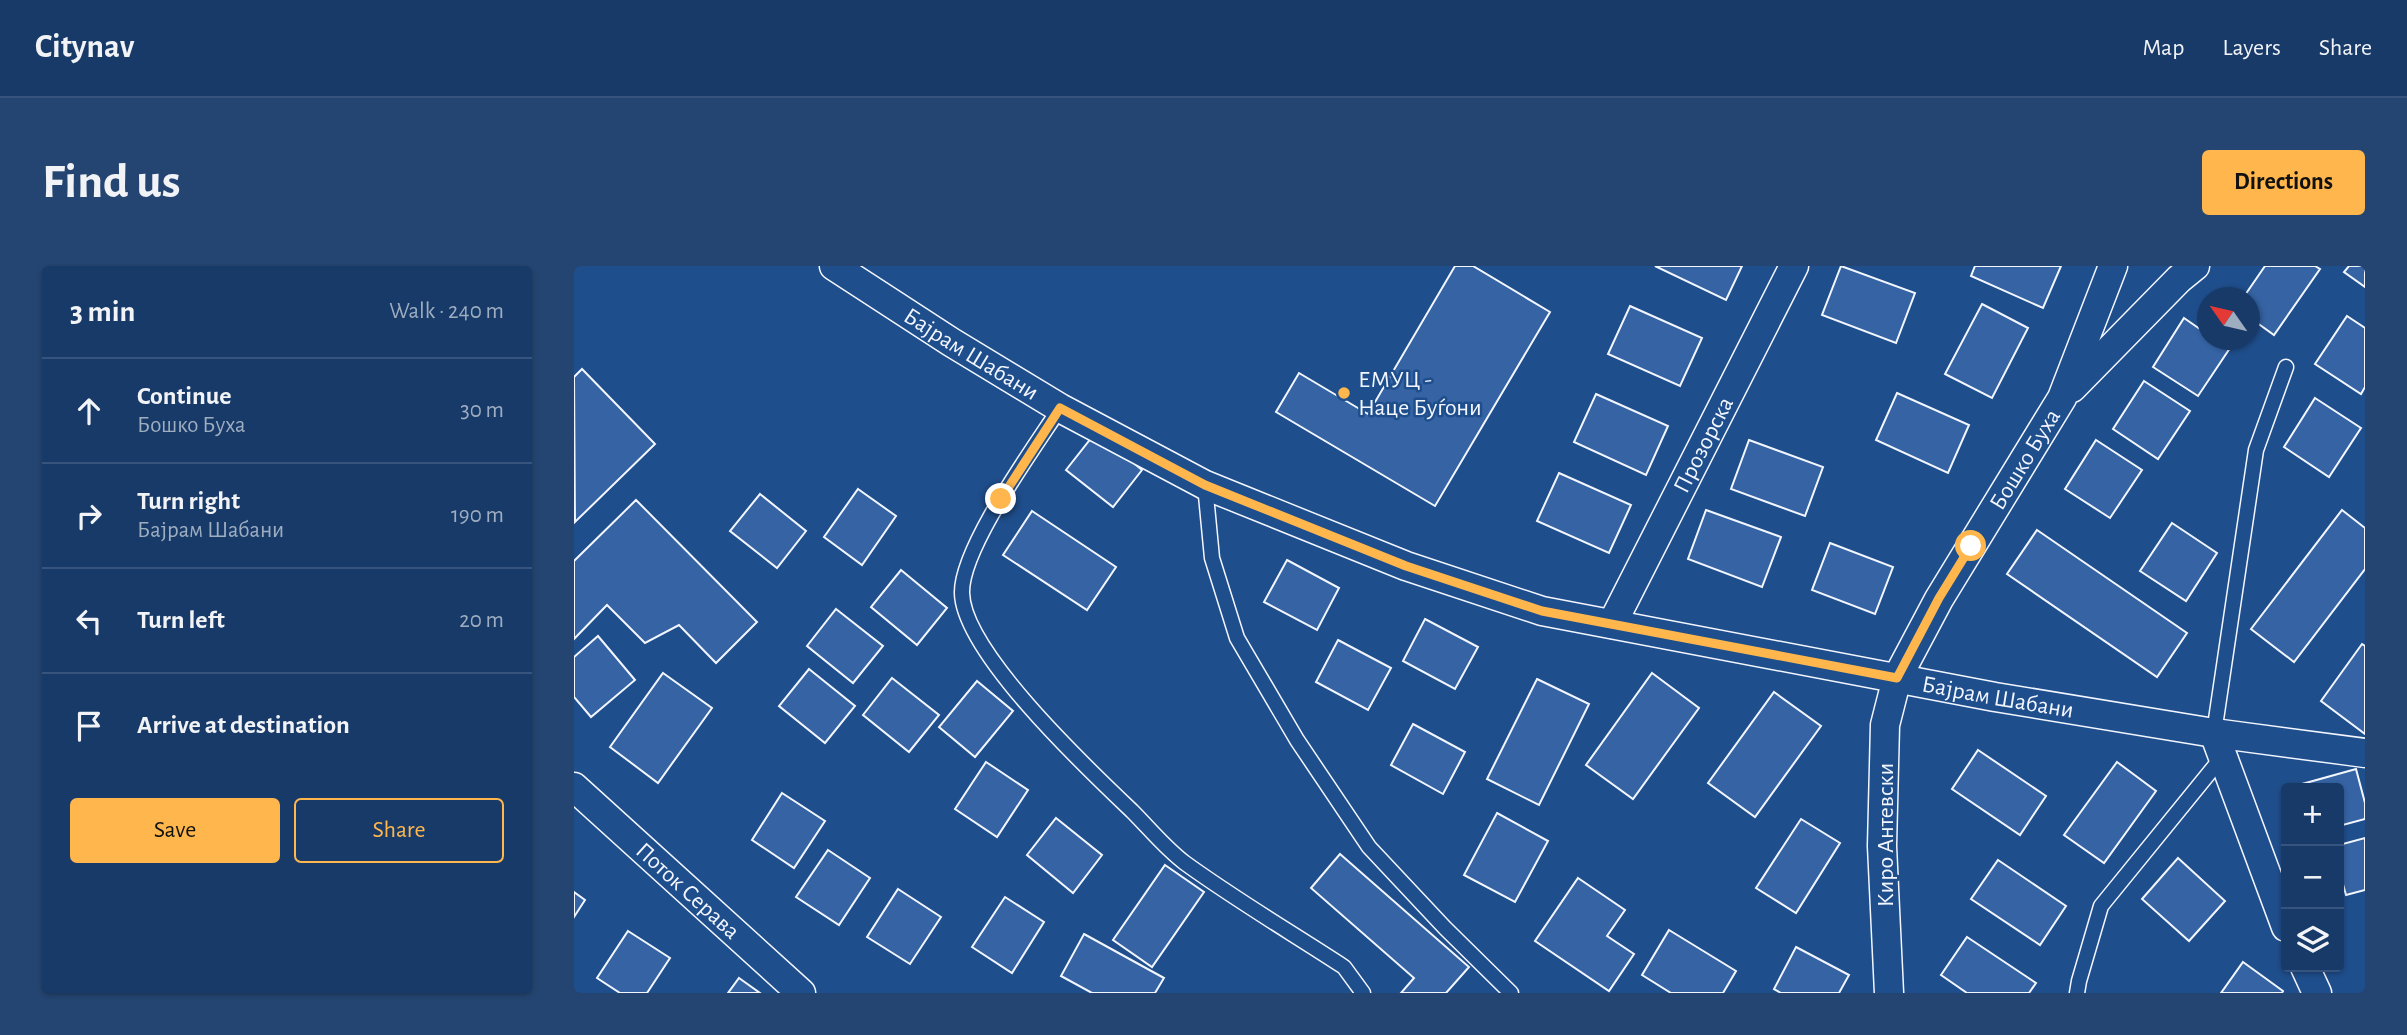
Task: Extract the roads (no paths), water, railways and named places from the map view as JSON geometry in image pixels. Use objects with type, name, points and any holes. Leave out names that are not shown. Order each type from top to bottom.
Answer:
[{"type":"street","name":"Бајрам Шабани","points":[[834,266],[951,342],[1060,408],[1205,485],[1406,566],[1542,611],[1994,697],[2219,744],[2365,753]]},
{"type":"street","name":"Прозорска","points":[[1612,624],[1794,266]]},
{"type":"street","name":"Бошко Буха","points":[[1897,678],[1939,598],[2062,398],[2113,266]]},
{"type":"street","points":[[2062,398],[2179,278],[2195,266]]},
{"type":"street","name":"Киро Антевски","points":[[1889,993],[1882,846],[1885,725],[1897,678]]},
{"type":"street","points":[[2219,744],[2281,913]]},
{"type":"street","name":"Поток Серава","points":[[574,788],[801,993]]},
{"type":"street","points":[[2307,972],[2317,993]]},
{"type":"lane","points":[[2077,993],[2101,906],[2219,744],[2256,450],[2286,367]]},
{"type":"lane","points":[[1060,408],[1001,499],[965,566],[962,594],[969,621],[987,652],[1049,730],[1183,861],[1344,967],[1363,993]]},
{"type":"lane","points":[[1205,485],[1212,558],[1237,638],[1297,740],[1369,847],[1511,993]]},
{"type":"place","name":"ЕМУЦ - Наце Буѓони","points":[[1344,393]]}]
